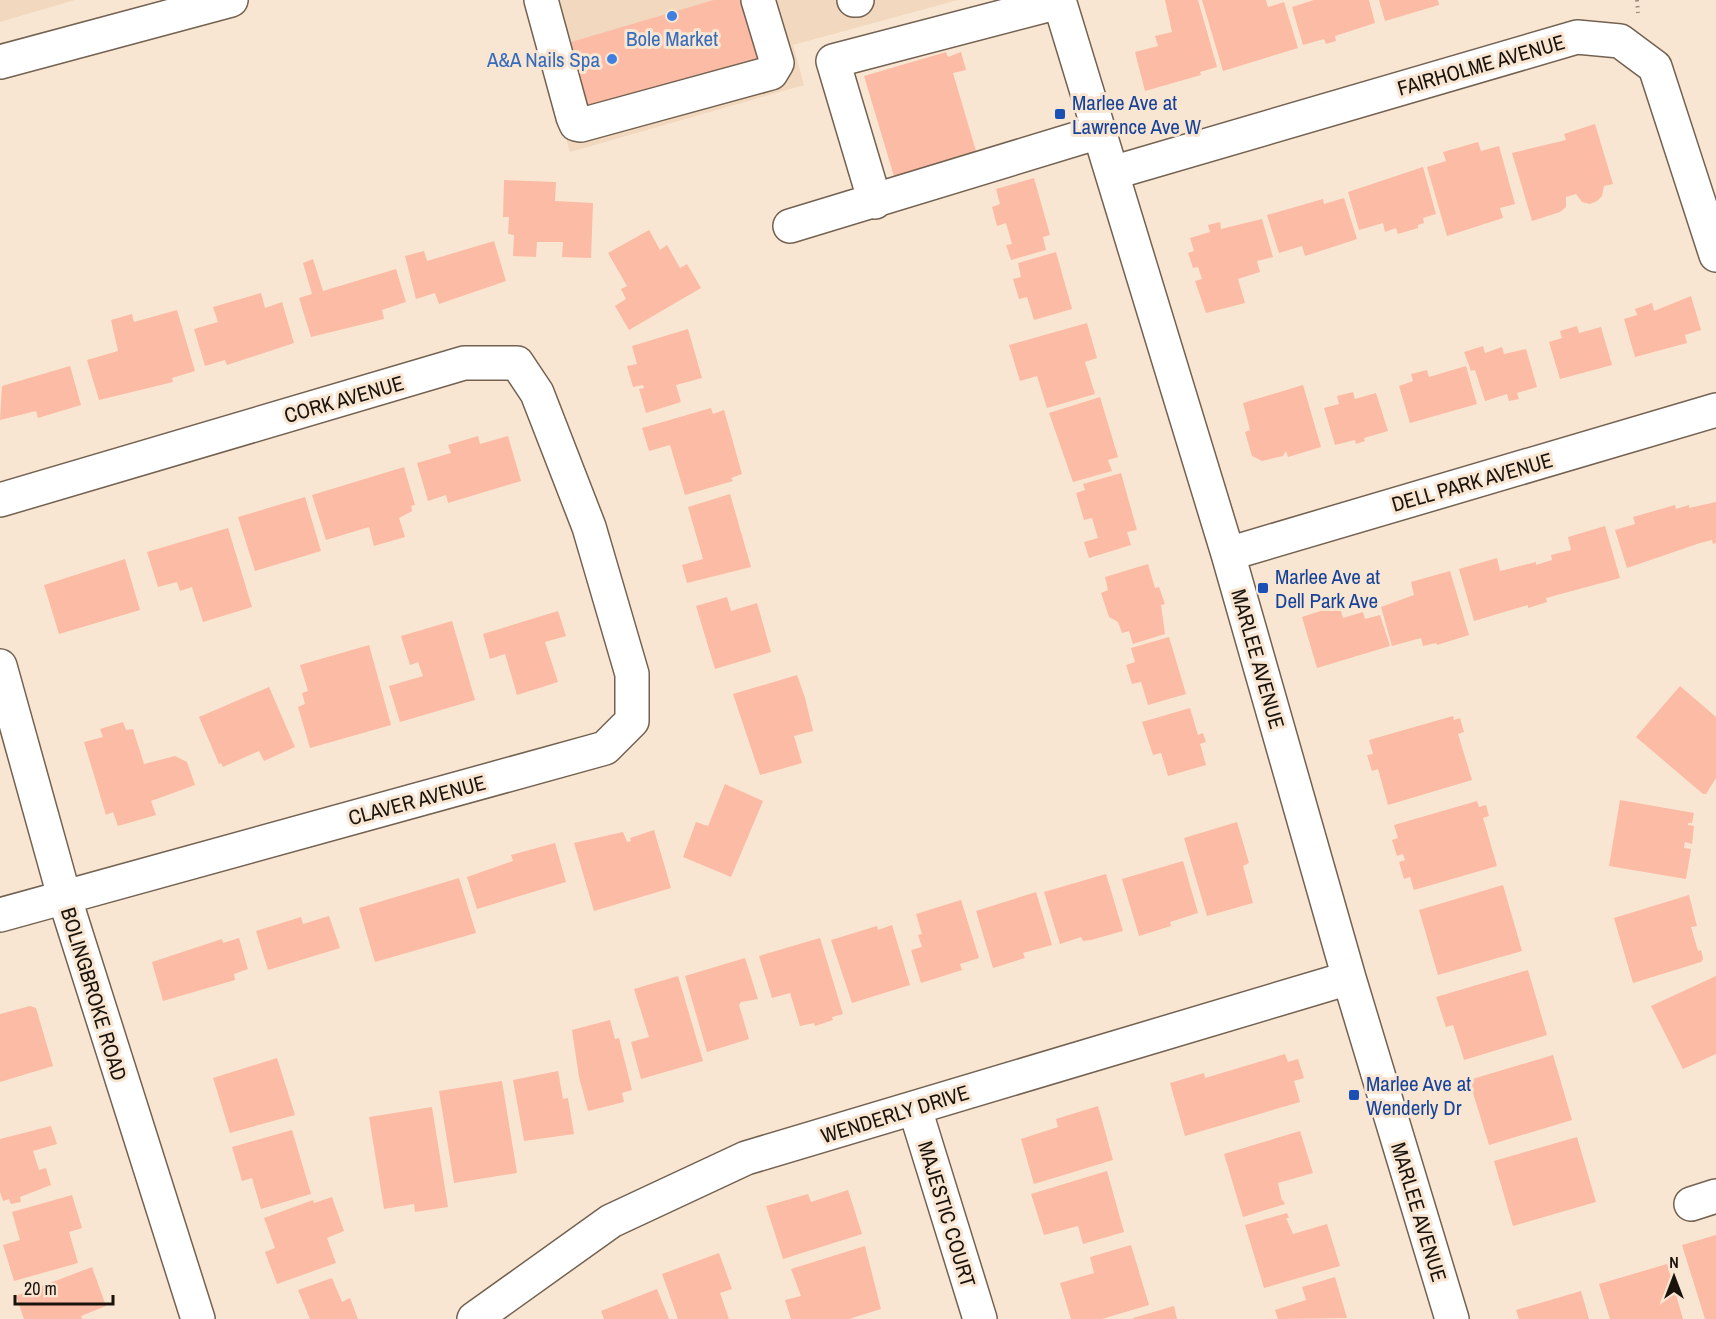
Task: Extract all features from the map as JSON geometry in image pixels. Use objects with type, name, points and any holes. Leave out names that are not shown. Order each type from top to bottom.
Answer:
[{"type":"street","points":[[0,62],[231,0]]},
{"type":"street","points":[[541,0],[573,117],[576,124],[581,125],[771,73],[777,63],[758,0]]},
{"type":"street","points":[[875,202],[833,61],[1059,1]]},
{"type":"street","name":"MARLEE AVENUE","points":[[1059,1],[1228,554],[1349,978],[1452,1319]]},
{"type":"street","name":"FAIRHOLME AVENUE","points":[[1112,173],[1577,37],[1620,40],[1655,67],[1716,255]]},
{"type":"street","points":[[790,226],[1099,132]]},
{"type":"street","name":"CORK AVENUE","points":[[0,500],[464,363],[517,363],[537,393],[590,527]]},
{"type":"street","name":"DELL PARK AVENUE","points":[[1228,554],[1716,411]]},
{"type":"street","name":"CLAVER AVENUE","points":[[0,915],[605,748],[632,721],[632,674],[590,527]]},
{"type":"street","name":"BOLINGBROKE ROAD","points":[[0,666],[64,896],[198,1319]]},
{"type":"street","name":"WENDERLY DRIVE","points":[[474,1319],[611,1221],[746,1158],[1349,978]]},
{"type":"street","name":"MAJESTIC COURT","points":[[915,1109],[980,1319]]},
{"type":"shaded area","points":[[0,0],[75,0],[0,22]]},
{"type":"shaded area","points":[[526,0],[958,0],[793,45],[804,85],[570,152]]},
{"type":"building","points":[[714,0],[742,0],[760,60],[581,114],[561,45]]},
{"type":"building","points":[[1165,0],[1198,0],[1217,67],[1200,72],[1201,75],[1145,91],[1135,52],[1158,46],[1155,36],[1172,32]]},
{"type":"building","points":[[1202,0],[1266,0],[1268,7],[1284,2],[1298,48],[1223,71]]},
{"type":"building","points":[[1314,0],[1369,0],[1375,23],[1335,36],[1336,41],[1326,44],[1324,39],[1303,45],[1292,7]]},
{"type":"building","points":[[1379,0],[1438,0],[1439,5],[1385,21]]},
{"type":"building","points":[[946,52],[948,57],[961,52],[966,70],[953,73],[981,168],[899,193],[864,76]]},
{"type":"building","points":[[1595,124],[1613,184],[1604,186],[1602,196],[1597,201],[1590,204],[1582,202],[1576,194],[1566,197],[1566,207],[1560,212],[1532,221],[1512,153],[1566,140],[1564,134]]},
{"type":"building","points":[[1478,142],[1481,151],[1499,146],[1515,204],[1500,208],[1503,218],[1447,236],[1427,167],[1446,161],[1443,152]]},
{"type":"building","points":[[1423,167],[1436,214],[1423,218],[1424,223],[1418,225],[1418,228],[1398,234],[1396,228],[1385,232],[1383,223],[1359,230],[1348,192]]},
{"type":"building","points":[[1034,178],[1050,235],[1043,237],[1046,250],[1011,260],[1006,245],[1012,244],[1006,223],[997,226],[992,207],[1000,204],[996,189]]},
{"type":"building","points":[[504,180],[556,182],[555,201],[593,203],[591,258],[562,257],[563,242],[537,242],[536,257],[513,256],[514,235],[508,234],[509,217],[503,217]]},
{"type":"building","points":[[1344,198],[1357,239],[1305,256],[1302,246],[1279,253],[1267,215],[1323,199],[1324,204]]},
{"type":"building","points":[[1262,219],[1273,257],[1257,261],[1260,272],[1238,279],[1245,303],[1206,313],[1195,281],[1202,279],[1198,267],[1193,268],[1188,253],[1194,251],[1190,238],[1210,232],[1208,225],[1220,222],[1221,229]]},
{"type":"building","points":[[649,230],[660,250],[667,245],[680,268],[687,264],[701,288],[629,330],[615,306],[626,299],[621,289],[627,286],[608,253]]},
{"type":"building","points":[[494,241],[506,281],[439,304],[435,293],[416,299],[405,256],[424,251],[427,261]]},
{"type":"building","points":[[1056,252],[1072,309],[1034,320],[1027,297],[1019,299],[1013,279],[1021,277],[1018,263]]},
{"type":"building","points":[[313,259],[323,291],[396,269],[406,302],[382,310],[384,319],[311,337],[299,298],[312,294],[303,263]]},
{"type":"building","points":[[261,293],[265,308],[282,302],[294,343],[227,365],[225,360],[205,366],[194,329],[218,322],[213,307]]},
{"type":"building","points":[[1691,296],[1701,330],[1685,335],[1687,343],[1635,357],[1624,319],[1637,315],[1635,309],[1652,303],[1654,311]]},
{"type":"building","points":[[177,310],[195,371],[172,378],[173,382],[99,400],[87,360],[118,351],[111,320],[132,314],[134,322]]},
{"type":"building","points":[[1087,323],[1097,358],[1085,362],[1095,394],[1047,408],[1037,376],[1020,381],[1009,345]]},
{"type":"building","points":[[1577,326],[1579,333],[1601,327],[1612,365],[1560,379],[1549,342],[1562,338],[1560,331]]},
{"type":"building","points":[[688,329],[702,378],[676,385],[681,402],[646,413],[639,389],[644,388],[643,385],[633,387],[627,366],[637,364],[632,346]]},
{"type":"building","points":[[1483,346],[1485,353],[1502,347],[1504,354],[1526,349],[1537,387],[1517,393],[1519,399],[1509,401],[1507,394],[1485,401],[1475,370],[1471,371],[1464,352]]},
{"type":"building","points":[[70,366],[81,405],[38,418],[36,411],[0,420],[2,386]]},
{"type":"building","points":[[1466,366],[1477,404],[1410,423],[1399,386],[1413,381],[1411,374],[1427,370],[1429,377]]},
{"type":"building","points":[[1303,385],[1321,447],[1288,457],[1286,451],[1283,456],[1262,461],[1252,456],[1245,432],[1250,430],[1243,403]]},
{"type":"building","points":[[1353,392],[1355,399],[1376,393],[1388,431],[1364,438],[1365,441],[1356,444],[1355,440],[1335,445],[1324,408],[1339,404],[1337,396]]},
{"type":"building","points":[[1100,397],[1118,457],[1108,460],[1112,471],[1073,482],[1049,413]]},
{"type":"building","points":[[711,408],[713,414],[724,410],[742,474],[731,478],[733,481],[685,495],[670,445],[649,451],[642,428]]},
{"type":"building","points":[[478,436],[480,444],[508,436],[521,481],[448,503],[446,495],[428,501],[417,463],[451,453],[448,445]]},
{"type":"building","points":[[404,467],[415,505],[411,506],[412,511],[399,518],[405,537],[374,546],[369,527],[326,540],[312,495]]},
{"type":"building","points":[[1121,473],[1137,530],[1127,532],[1131,545],[1089,558],[1084,542],[1098,538],[1092,518],[1084,520],[1076,493],[1085,490],[1083,484]]},
{"type":"building","points":[[730,494],[751,567],[687,583],[682,565],[703,559],[688,507]]},
{"type":"building","points":[[305,497],[321,551],[255,571],[238,517]]},
{"type":"building","points":[[1716,502],[1716,543],[1713,544],[1712,540],[1700,543],[1627,568],[1615,530],[1635,524],[1633,517],[1675,505],[1676,509]]},
{"type":"building","points":[[1605,526],[1620,578],[1546,598],[1547,602],[1528,608],[1528,605],[1474,621],[1459,569],[1497,558],[1500,571],[1536,562],[1536,565],[1552,560],[1551,555],[1571,550],[1568,537]]},
{"type":"building","points":[[228,528],[252,607],[203,622],[192,587],[180,591],[177,582],[158,587],[147,552]]},
{"type":"building","points":[[125,559],[140,610],[59,634],[44,585]]},
{"type":"building","points":[[1148,564],[1155,588],[1159,587],[1165,604],[1161,605],[1165,634],[1133,644],[1129,631],[1122,633],[1118,622],[1109,617],[1101,593],[1108,590],[1105,577]]},
{"type":"building","points":[[1450,571],[1469,635],[1437,645],[1436,643],[1423,646],[1421,638],[1392,646],[1381,607],[1414,595],[1411,582]]},
{"type":"building","points":[[727,597],[731,611],[757,603],[771,652],[715,669],[696,606]]},
{"type":"building","points":[[1339,605],[1343,618],[1363,612],[1365,619],[1380,615],[1390,646],[1317,668],[1302,617]]},
{"type":"building","points":[[558,611],[566,636],[545,642],[558,682],[517,695],[505,654],[490,659],[483,634]]},
{"type":"building","points":[[452,621],[475,700],[400,722],[389,686],[423,676],[418,662],[410,665],[401,636]]},
{"type":"building","points":[[1169,637],[1186,694],[1148,705],[1141,682],[1132,684],[1126,665],[1135,662],[1131,648]]},
{"type":"building","points":[[369,645],[391,725],[310,748],[298,707],[305,704],[302,693],[308,691],[300,665]]},
{"type":"building","points":[[797,675],[813,731],[794,736],[802,763],[760,775],[733,694]]},
{"type":"building","points":[[1680,686],[1716,717],[1716,778],[1706,794],[1703,794],[1636,737]]},
{"type":"building","points":[[269,687],[295,747],[264,761],[259,751],[223,767],[221,763],[219,764],[199,717]]},
{"type":"building","points":[[1190,708],[1198,735],[1203,733],[1206,742],[1200,744],[1206,765],[1168,776],[1161,753],[1153,755],[1142,722]]},
{"type":"building","points":[[1453,716],[1454,720],[1460,718],[1464,732],[1458,734],[1472,780],[1388,805],[1378,769],[1372,771],[1367,755],[1373,754],[1369,740]]},
{"type":"building","points":[[123,722],[126,730],[133,729],[144,764],[175,756],[187,762],[195,785],[151,801],[156,815],[118,826],[113,812],[106,815],[84,742],[103,737],[100,729]]},
{"type":"building","points":[[725,784],[763,801],[731,877],[683,857],[696,822],[708,826]]},
{"type":"building","points":[[1620,800],[1694,813],[1692,823],[1688,823],[1694,826],[1692,844],[1685,842],[1684,848],[1691,849],[1686,879],[1609,866]]},
{"type":"building","points":[[1477,801],[1479,807],[1486,805],[1489,816],[1483,818],[1497,866],[1414,890],[1410,877],[1404,879],[1399,862],[1405,860],[1403,854],[1397,856],[1392,840],[1398,838],[1394,825]]},
{"type":"building","points":[[1237,822],[1249,863],[1243,866],[1253,903],[1207,916],[1184,838]]},
{"type":"building","points":[[654,830],[671,888],[594,911],[574,843],[623,832],[627,842],[631,841],[630,838]]},
{"type":"building","points":[[555,843],[566,882],[477,909],[467,877],[513,861],[511,855]]},
{"type":"building","points":[[1183,861],[1198,913],[1170,922],[1171,926],[1139,936],[1122,879]]},
{"type":"building","points":[[1106,874],[1123,931],[1091,940],[1083,941],[1081,937],[1060,944],[1044,892]]},
{"type":"building","points":[[459,878],[476,933],[375,962],[359,908]]},
{"type":"building","points":[[1503,885],[1522,951],[1438,975],[1419,910]]},
{"type":"building","points":[[1036,892],[1052,945],[1023,953],[1025,958],[993,968],[976,911]]},
{"type":"building","points":[[1689,895],[1697,926],[1691,927],[1698,951],[1701,950],[1703,959],[1701,962],[1633,983],[1614,918]]},
{"type":"building","points":[[961,900],[979,958],[960,964],[962,970],[921,983],[911,950],[922,947],[918,935],[922,934],[916,914]]},
{"type":"building","points":[[329,916],[340,948],[268,970],[256,931],[301,917],[303,924]]},
{"type":"building","points":[[892,925],[910,985],[852,1003],[831,940],[877,926],[878,930]]},
{"type":"building","points":[[239,938],[248,969],[234,974],[235,980],[163,1001],[152,962],[222,939],[223,943]]},
{"type":"building","points":[[820,938],[843,1014],[815,1026],[814,1023],[800,1026],[790,993],[772,998],[759,956]]},
{"type":"building","points":[[745,958],[758,999],[741,1002],[739,1005],[749,1039],[707,1052],[685,976]]},
{"type":"building","points":[[1528,970],[1547,1035],[1464,1060],[1453,1025],[1446,1027],[1436,997]]},
{"type":"building","points":[[678,976],[703,1061],[641,1079],[631,1042],[649,1037],[634,989]]},
{"type":"building","points":[[1716,976],[1716,1054],[1683,1069],[1651,1006]]},
{"type":"building","points":[[30,1006],[36,1008],[53,1066],[0,1082],[0,1014]]},
{"type":"building","points":[[610,1020],[615,1039],[619,1038],[632,1090],[622,1093],[624,1102],[588,1111],[579,1077],[572,1030]]},
{"type":"building","points":[[1285,1054],[1288,1062],[1298,1059],[1304,1078],[1294,1081],[1300,1102],[1185,1136],[1170,1083],[1204,1073],[1205,1078]]},
{"type":"building","points":[[1553,1055],[1572,1120],[1489,1145],[1469,1080]]},
{"type":"building","points":[[277,1058],[295,1115],[230,1133],[213,1078]]},
{"type":"building","points":[[558,1071],[563,1099],[568,1098],[574,1134],[524,1141],[513,1080]]},
{"type":"building","points":[[502,1081],[517,1173],[454,1183],[439,1091]]},
{"type":"building","points":[[1098,1106],[1113,1160],[1034,1184],[1021,1139],[1058,1127],[1056,1119]]},
{"type":"building","points":[[432,1107],[448,1207],[415,1212],[414,1204],[384,1209],[369,1117]]},
{"type":"building","points":[[51,1126],[57,1144],[33,1151],[39,1170],[46,1168],[51,1185],[20,1197],[21,1202],[11,1204],[9,1199],[3,1201],[0,1192],[0,1139]]},
{"type":"building","points":[[292,1130],[311,1194],[261,1209],[252,1178],[242,1181],[232,1147]]},
{"type":"building","points":[[1300,1131],[1313,1173],[1278,1183],[1282,1201],[1285,1204],[1243,1217],[1224,1154]]},
{"type":"building","points":[[1577,1137],[1596,1202],[1513,1226],[1494,1161]]},
{"type":"building","points":[[1107,1171],[1124,1232],[1083,1244],[1078,1226],[1044,1235],[1031,1194]]},
{"type":"building","points":[[848,1190],[862,1234],[783,1259],[766,1206],[808,1194],[811,1202]]},
{"type":"building","points":[[72,1195],[82,1228],[69,1232],[78,1263],[14,1281],[3,1245],[20,1240],[12,1212]]},
{"type":"building","points":[[332,1197],[344,1231],[327,1238],[336,1263],[277,1284],[265,1252],[275,1248],[264,1218],[313,1200],[314,1203]]},
{"type":"building","points":[[1287,1213],[1289,1218],[1286,1218],[1293,1234],[1327,1224],[1340,1266],[1264,1288],[1245,1225]]},
{"type":"building","points":[[1716,1235],[1716,1319],[1705,1319],[1682,1245]]},
{"type":"building","points":[[1131,1245],[1149,1305],[1102,1319],[1071,1319],[1060,1283],[1094,1273],[1090,1257]]},
{"type":"building","points":[[865,1246],[881,1309],[849,1319],[791,1319],[785,1300],[801,1296],[791,1269]]},
{"type":"building","points":[[719,1253],[732,1289],[720,1293],[729,1319],[678,1319],[662,1274]]},
{"type":"building","points":[[1667,1264],[1683,1319],[1610,1319],[1599,1284]]},
{"type":"building","points":[[92,1267],[106,1306],[81,1316],[82,1319],[24,1319],[16,1296]]},
{"type":"building","points":[[1335,1277],[1347,1318],[1278,1319],[1275,1310],[1306,1300],[1302,1287]]},
{"type":"building","points":[[332,1278],[342,1302],[350,1298],[358,1319],[310,1319],[298,1290]]},
{"type":"building","points":[[657,1289],[669,1319],[604,1319],[601,1311]]},
{"type":"building","points":[[1581,1291],[1589,1319],[1519,1319],[1516,1310]]},
{"type":"building","points":[[1174,1306],[1177,1319],[1133,1319],[1133,1318]]},
{"type":"place","name":"Bole Market","points":[[672,16]]},
{"type":"place","name":"A&A Nails Spa","points":[[612,59]]},
{"type":"place","name":"Marlee Ave at Lawrence Ave W","points":[[1060,114]]},
{"type":"place","name":"Marlee Ave at Dell Park Ave","points":[[1263,588]]},
{"type":"place","name":"Marlee Ave at Wenderly Dr","points":[[1354,1095]]}]
